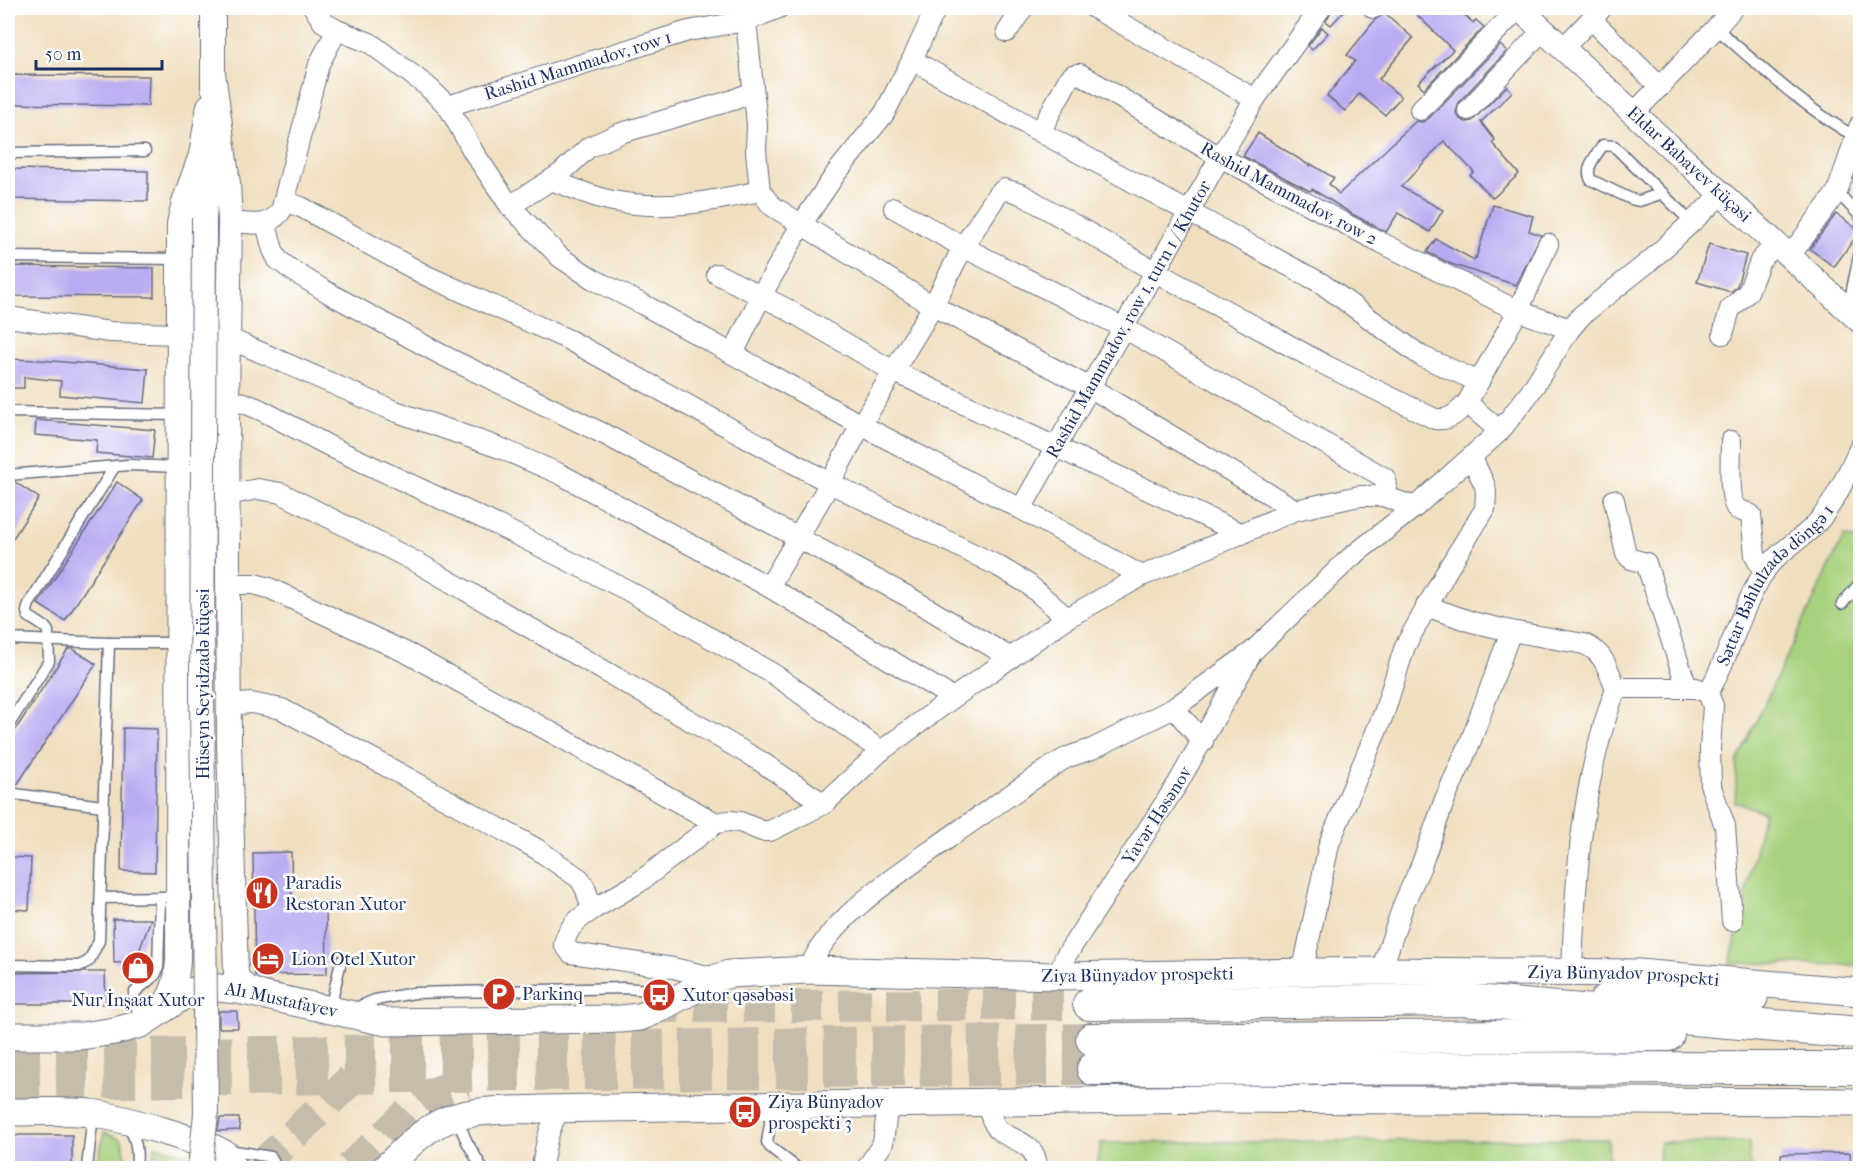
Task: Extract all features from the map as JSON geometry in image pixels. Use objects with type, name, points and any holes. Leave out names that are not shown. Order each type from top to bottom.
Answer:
[{"type":"main road","name":"Ziya Bünyadov prospekti","points":[[423,1022],[640,1017],[716,978],[729,974],[809,970],[1059,976],[1381,971],[1639,973],[1860,992]]},
{"type":"main road","name":"Alı Mustafayev","points":[[8,1036],[94,1035],[149,1019],[189,992],[209,987],[238,990],[386,1022],[423,1022]]},
{"type":"main road","points":[[1462,1000],[1860,998]]},
{"type":"main road","name":"Ziya Bünyadov prospekti","points":[[1089,1004],[1462,1000],[1860,1034]]},
{"type":"main road","name":"Ziya Bünyadov prospekti","points":[[1860,1034],[1093,1054],[1860,1068]]},
{"type":"main road","points":[[385,1168],[426,1131],[438,1124],[456,1117],[494,1111],[986,1101],[1223,1099],[1860,1102]]},
{"type":"main road","points":[[8,1112],[72,1111],[121,1119],[205,1158],[227,1156],[231,1168]]},
{"type":"street","points":[[213,8],[213,74],[228,183],[230,222],[227,401],[229,744],[236,974],[246,987],[279,1000]]},
{"type":"street","points":[[314,8],[323,22],[370,43],[427,86],[448,106],[474,153],[510,206],[561,258],[593,279],[1142,576]]},
{"type":"street","name":"Rashid Mammadov, row 1","points":[[448,106],[688,31],[746,21],[779,8]]},
{"type":"street","points":[[733,354],[761,296],[801,225],[837,172],[884,114],[936,8]]},
{"type":"street","points":[[1007,32],[1023,8]]},
{"type":"street","points":[[1094,8],[1255,99]]},
{"type":"street","name":"Rashid Mammadov, row 1, turn 1 / Khutor","points":[[1021,509],[1220,157],[1255,99],[1321,8]]},
{"type":"street","points":[[1420,110],[1519,8]]},
{"type":"street","name":"Eldar Babayev küçəsi","points":[[1519,8],[1854,315]]},
{"type":"street","points":[[1635,112],[1733,8]]},
{"type":"street","points":[[1564,47],[1596,13],[1660,87]]},
{"type":"street","points":[[746,21],[757,124],[756,151],[760,191],[772,206],[933,306],[1089,387],[1296,510]]},
{"type":"street","points":[[1468,110],[1544,29]]},
{"type":"street","points":[[230,222],[266,224],[282,211],[319,64],[337,30]]},
{"type":"street","points":[[912,60],[1321,283],[1421,356],[1479,382]]},
{"type":"street","points":[[149,1019],[168,1000],[176,981],[169,897],[177,746],[180,213],[201,155],[213,74]]},
{"type":"street","name":"Hüseyn Seyidzadə küçəsi","points":[[205,1158],[202,698],[204,209],[211,136],[213,74]]},
{"type":"street","name":"Rashid Mammadov, row 2","points":[[1041,132],[1068,80],[1073,75],[1080,74],[1220,157],[1368,236],[1518,311],[1570,329]]},
{"type":"street","points":[[510,206],[560,174],[589,147],[610,138],[752,92]]},
{"type":"street","points":[[1723,334],[1730,309],[1748,292],[1760,261],[1783,250],[1837,192],[1858,131]]},
{"type":"street","points":[[551,180],[611,201],[663,207],[708,202],[760,191]]},
{"type":"street","points":[[769,587],[861,425],[933,306],[963,247],[1004,189],[1009,189],[1325,365],[1435,419],[1445,420],[1455,415],[1467,404],[1518,311],[1548,244]]},
{"type":"street","points":[[809,970],[811,963],[836,929],[866,898],[896,876],[1059,762],[1092,749],[1174,708],[1253,651],[1350,558],[1415,507],[1500,431],[1529,394],[1570,329],[1582,315],[1652,260],[1722,194]]},
{"type":"street","points":[[284,201],[301,207],[425,275],[569,340],[830,483],[998,566],[1028,584],[1067,618]]},
{"type":"street","points":[[894,208],[963,247],[1124,328],[1385,478],[1386,487],[1383,496]]},
{"type":"street","points":[[266,224],[278,260],[327,292],[442,355],[606,435],[908,596],[1011,658]]},
{"type":"street","points":[[717,274],[785,308],[893,371],[1242,534]]},
{"type":"street","points":[[8,317],[110,332],[178,334]]},
{"type":"street","points":[[228,338],[392,410],[500,448],[560,474],[769,587],[953,698]]},
{"type":"street","points":[[227,401],[244,403],[261,410],[333,448],[497,525],[627,590],[775,675],[881,751]]},
{"type":"street","points":[[1467,404],[1500,431]]},
{"type":"street","points":[[1731,441],[1730,477],[1734,505],[1751,515],[1755,555],[1764,573]]},
{"type":"street","name":"Səttar Bəhlulzadə döngə 1","points":[[1708,693],[1764,573],[1774,559],[1798,541],[1831,506],[1860,447]]},
{"type":"street","points":[[1302,974],[1329,844],[1384,713],[1406,646],[1426,606],[1485,509],[1485,486],[1472,458]]},
{"type":"street","points":[[228,495],[258,489],[281,493],[418,563],[760,761],[824,804]]},
{"type":"street","points":[[716,978],[673,968],[571,953],[564,944],[566,936],[574,921],[638,884],[716,823],[740,822],[762,831],[770,831],[824,804],[881,751],[953,698],[1067,618],[1142,576],[1296,510],[1359,496],[1383,496],[1415,507]]},
{"type":"street","points":[[1614,500],[1626,554],[1631,559],[1646,563],[1687,688]]},
{"type":"street","points":[[229,584],[254,584],[269,588],[409,654],[716,823]]},
{"type":"street","points":[[1426,606],[1472,622],[1595,648],[1602,657],[1616,688],[1603,722],[1586,797],[1572,972]]},
{"type":"street","points":[[1381,971],[1404,903],[1470,742],[1511,631]]},
{"type":"street","name":"Yavər Həsənov","points":[[1059,976],[1065,957],[1178,783],[1253,651]]},
{"type":"street","points":[[1616,688],[1696,688],[1708,693],[1713,706],[1710,748],[1711,787],[1725,826],[1732,921]]},
{"type":"street","points":[[229,705],[251,703],[282,709],[499,827],[537,849],[580,879],[592,910]]},
{"type":"street","points":[[1174,708],[1203,742]]},
{"type":"street","points":[[177,746],[180,770],[184,776],[188,780],[202,783],[211,782],[223,774],[229,744]]},
{"type":"street","points":[[169,897],[221,899],[229,906],[233,926]]},
{"type":"street","points":[[986,1101],[1000,1131],[1027,1144],[1037,1162],[1036,1168]]},
{"type":"street","points":[[867,1168],[883,1143],[888,1103]]},
{"type":"street","points":[[542,1168],[548,1135],[553,1120],[560,1110]]},
{"type":"lane","points":[[1716,28],[1827,121],[1858,131]]},
{"type":"lane","points":[[1663,194],[1639,201],[1631,199],[1591,180],[1588,175],[1589,169],[1603,145],[1614,146],[1663,194],[1692,223]]},
{"type":"lane","points":[[8,153],[145,151]]},
{"type":"lane","points":[[1837,192],[1860,216]]},
{"type":"lane","points":[[1854,315],[1860,251]]},
{"type":"lane","points":[[8,257],[179,259]]},
{"type":"lane","points":[[8,412],[178,415]]},
{"type":"lane","points":[[8,475],[115,466],[178,467]]},
{"type":"lane","points":[[8,726],[49,661],[48,631],[28,616],[29,604],[115,466]]},
{"type":"lane","points":[[1842,604],[1860,583]]},
{"type":"lane","points":[[8,639],[49,642],[177,643]]},
{"type":"lane","points":[[8,965],[84,965],[95,952],[99,941],[109,643]]},
{"type":"lane","points":[[8,793],[102,806]]},
{"type":"lane","points":[[101,898],[169,897]]},
{"type":"lane","points":[[341,961],[337,1011],[375,1000],[414,993],[624,988],[649,990],[679,997]]},
{"type":"lane","points":[[773,1106],[767,1143],[797,1168]]},
{"type":"lane","points":[[87,1168],[93,1113]]},
{"type":"lane","points":[[456,1117],[482,1168]]},
{"type":"lane","points":[[121,1119],[134,1136],[137,1147],[136,1168]]},
{"type":"lane","points":[[205,1158],[271,1157],[273,1163],[265,1168]]},
{"type":"green space","points":[[1844,536],[1860,541],[1860,965],[1730,963],[1764,812],[1735,802],[1737,762]]},
{"type":"green space","points":[[104,1132],[122,1140],[126,1157],[124,1168],[97,1168]]},
{"type":"green space","points":[[1608,1139],[1609,1168],[1096,1168],[1101,1143]]},
{"type":"green space","points":[[1660,1142],[1749,1142],[1750,1168],[1659,1168]]},
{"type":"green space","points":[[155,1146],[215,1160],[220,1168],[151,1168]]},
{"type":"building","points":[[1333,8],[1347,8],[1331,25],[1326,21]]},
{"type":"building","points":[[1424,8],[1457,8],[1473,23],[1476,20],[1484,27],[1424,89],[1418,83],[1453,50],[1417,15]]},
{"type":"building","points":[[1385,13],[1413,38],[1379,79],[1401,97],[1385,115],[1359,94],[1345,111],[1327,96],[1355,61],[1347,55],[1375,20]]},
{"type":"building","points":[[1322,27],[1328,33],[1312,50],[1308,46]]},
{"type":"building","points":[[1500,45],[1507,51],[1459,102],[1456,113],[1466,122],[1472,121],[1507,86],[1512,92],[1481,122],[1495,140],[1492,143],[1519,174],[1493,198],[1470,175],[1474,172],[1444,141],[1401,187],[1443,210],[1430,232],[1398,213],[1386,232],[1312,189],[1310,191],[1243,156],[1258,133],[1310,166],[1311,164],[1334,178],[1329,184],[1339,194],[1416,121],[1423,122],[1429,118]]},
{"type":"building","points":[[8,75],[149,76],[148,106],[8,104]]},
{"type":"building","points":[[8,169],[148,171],[148,201],[8,199]]},
{"type":"building","points":[[1493,205],[1533,216],[1529,231],[1541,235],[1516,285],[1451,264],[1427,252],[1436,239],[1474,260]]},
{"type":"building","points":[[1836,214],[1860,231],[1834,267],[1810,249]]},
{"type":"building","points":[[1709,244],[1746,255],[1737,286],[1731,292],[1697,282]]},
{"type":"building","points":[[8,266],[154,268],[154,297],[8,296]]},
{"type":"building","points":[[8,359],[148,369],[145,403],[60,395],[61,381],[24,377],[24,388],[8,388]]},
{"type":"building","points":[[36,420],[155,430],[152,458],[96,453],[97,440],[35,435]]},
{"type":"building","points":[[8,482],[15,482],[39,498],[8,546]]},
{"type":"building","points":[[117,482],[143,500],[65,621],[38,604]]},
{"type":"building","points":[[68,649],[73,649],[96,664],[17,785],[8,779],[8,741]]},
{"type":"building","points":[[123,728],[157,729],[155,872],[121,871]]},
{"type":"building","points":[[291,852],[292,903],[326,902],[327,974],[255,975],[253,853]]},
{"type":"building","points":[[8,857],[31,858],[29,910],[8,909]]},
{"type":"building","points":[[113,919],[151,919],[135,962],[114,963]]},
{"type":"building","points":[[105,972],[106,1004],[8,1004],[8,973]]},
{"type":"building","points":[[219,1011],[237,1011],[238,1028],[219,1028]]},
{"type":"building","points":[[220,1118],[239,1118],[240,1130],[218,1131]]},
{"type":"building","points":[[72,1135],[72,1168],[8,1168],[8,1137]]},
{"type":"building","points":[[1850,1153],[1851,1168],[1782,1168],[1781,1154]]},
{"type":"tunnel","points":[[647,1007],[1089,1004]]},
{"type":"tunnel","points":[[8,1056],[1092,1039]]},
{"type":"tunnel","points":[[8,1084],[511,1075],[1093,1069]]},
{"type":"tunnel","points":[[259,1168],[360,1071]]},
{"type":"tunnel","points":[[350,1168],[431,1094],[465,1082]]},
{"type":"place","name":"Paradis Restoran Xutor","points":[[262,893]]},
{"type":"place","name":"Lion Otel Xutor","points":[[268,959]]},
{"type":"place","name":"Nur İnşaat Xutor","points":[[138,968]]},
{"type":"place","name":"Parkinq","points":[[499,994]]},
{"type":"place","name":"Xutor qəsəbəsi","points":[[659,995]]},
{"type":"place","name":"Ziya Bünyadov prospekti 3","points":[[745,1112]]}]
